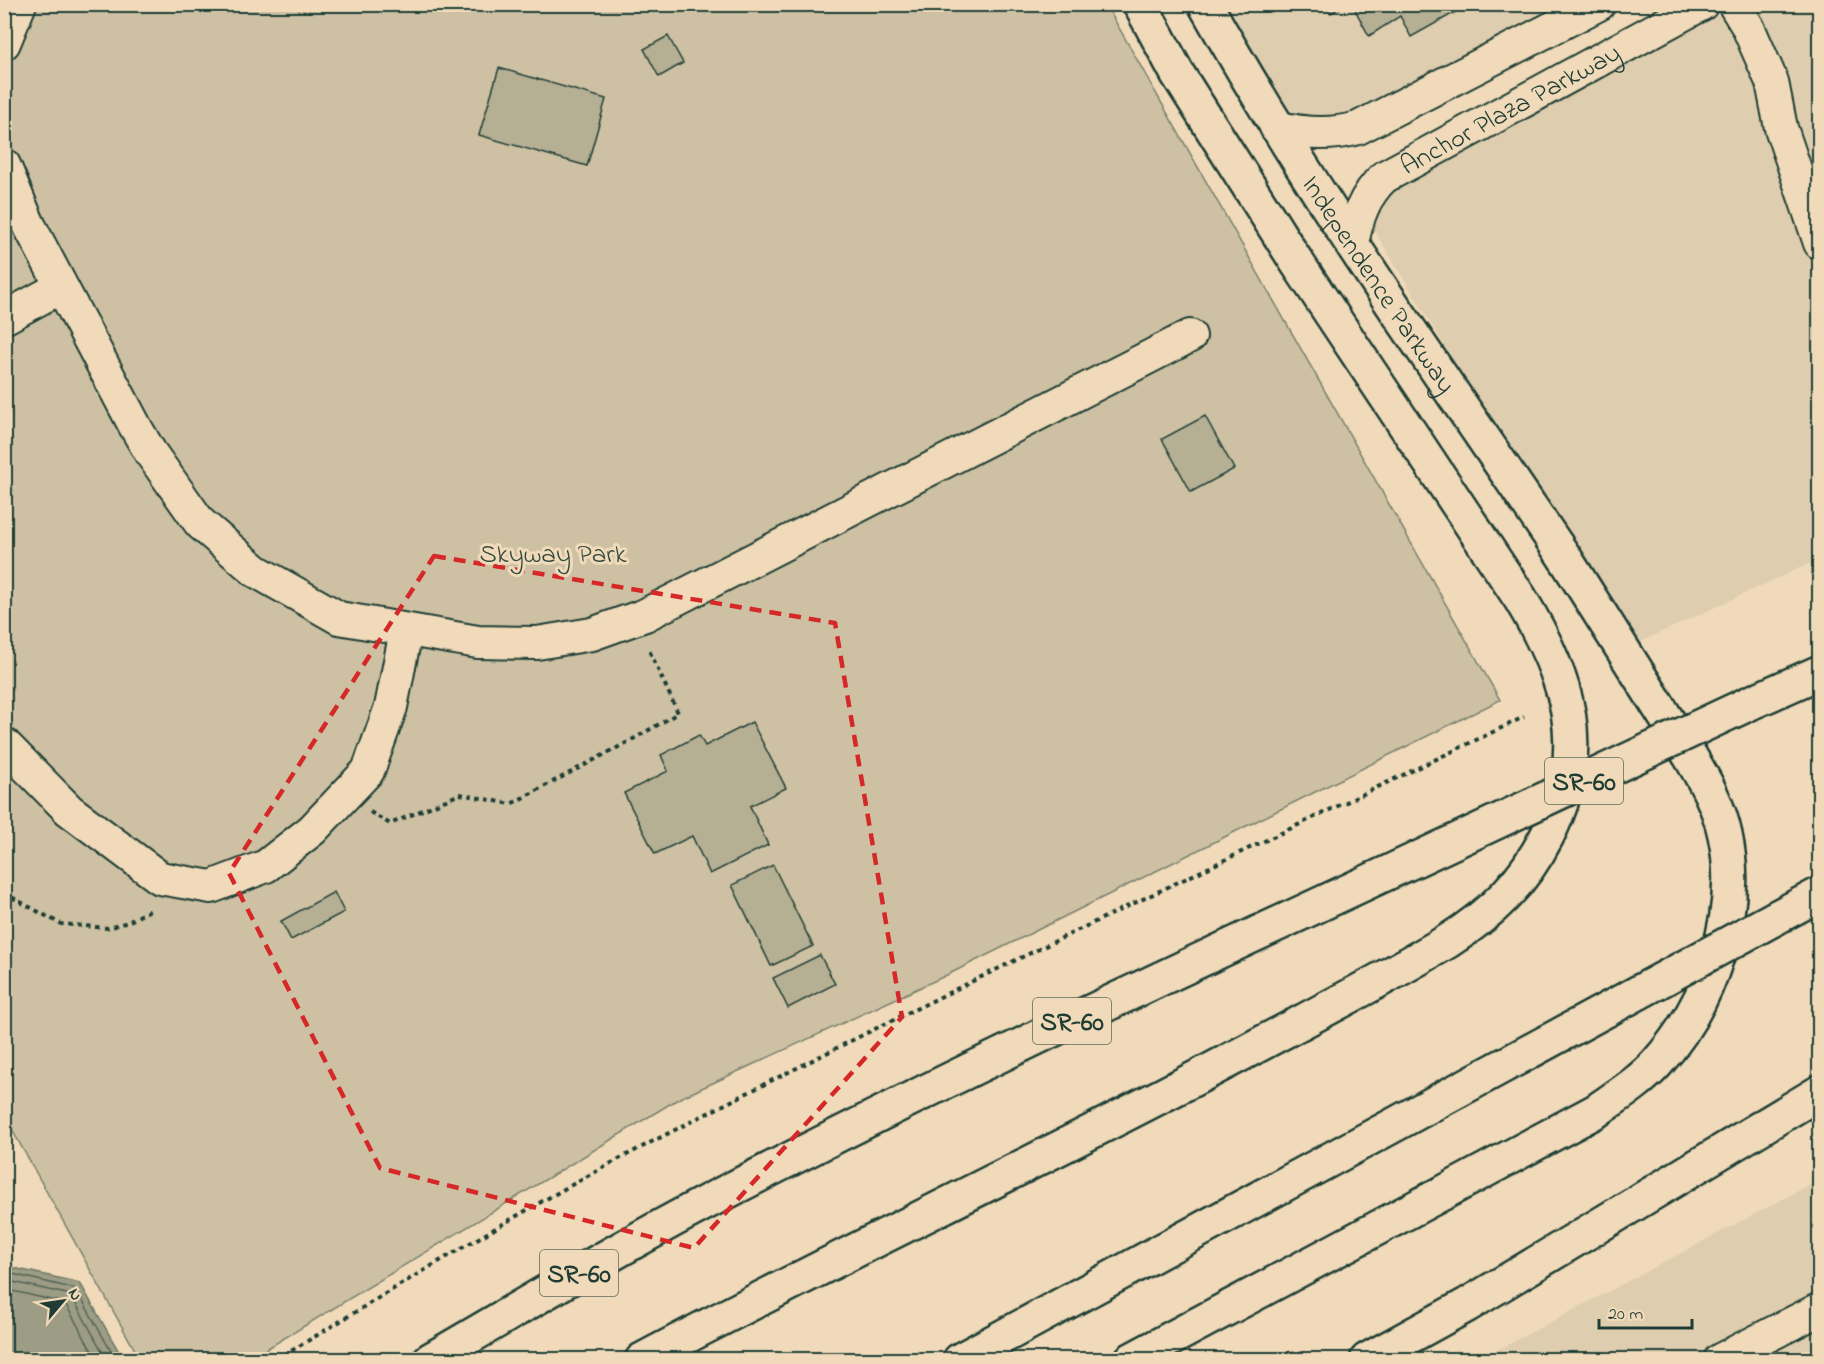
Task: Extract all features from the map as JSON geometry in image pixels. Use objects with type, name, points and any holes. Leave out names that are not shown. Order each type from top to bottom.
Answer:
[{"type":"main road","points":[[642,1359],[766,1294],[977,1190],[1213,1069],[1432,951],[1472,926],[1510,892],[1540,849],[1561,807],[1572,753],[1563,690],[1548,647],[1520,598],[1296,261],[1178,73],[1140,4]]},
{"type":"main road","name":"Independence Parkway","points":[[1131,1359],[1596,1111],[1625,1091],[1656,1064],[1682,1031],[1700,999],[1721,940],[1729,893],[1725,835],[1713,800],[1696,765],[1565,558],[1352,244],[1276,127],[1205,4]]},
{"type":"main road","name":"SR-60","points":[[430,1359],[638,1239],[730,1190],[1119,998],[1820,672]]},
{"type":"main road","points":[[960,1359],[1820,894]]},
{"type":"main road","points":[[1367,1359],[1467,1305],[1820,1092]]},
{"type":"street","points":[[5,39],[20,4]]},
{"type":"street","name":"Anchor Plaza Parkway","points":[[1276,127],[1318,134],[1343,133],[1358,128],[1599,4]]},
{"type":"street","name":"Anchor Plaza Parkway","points":[[1352,244],[1363,204],[1384,177],[1702,4]]},
{"type":"street","points":[[1734,4],[1748,27],[1772,82],[1781,128],[1820,243]]},
{"type":"street","points":[[4,165],[28,223],[150,452],[200,523],[256,571],[339,618],[478,642],[537,643],[592,634],[635,619],[1190,336]]},
{"type":"street","points":[[4,318],[61,287]]},
{"type":"street","points":[[4,744],[69,810],[160,878],[211,887],[266,866],[312,830],[368,771],[391,707],[406,631]]},
{"type":"street","points":[[1720,1359],[1820,1309]]},
{"type":"path","points":[[344,796],[390,824],[460,794],[511,804],[678,713],[635,619]]},
{"type":"path","points":[[276,1359],[491,1231],[640,1148],[911,1012],[1524,717]]},
{"type":"path","points":[[4,893],[61,924],[108,928],[128,922],[164,902],[180,882]]},
{"type":"highlighted area","points":[[434,556],[835,623],[902,1017],[694,1248],[380,1168],[229,873]]},
{"type":"shaded area","points":[[1226,5],[1564,5],[1353,113],[1312,117],[1288,112]]},
{"type":"shaded area","points":[[1735,5],[1819,5],[1819,559],[1640,642],[1572,535],[1458,368],[1373,228],[1379,210],[1393,190]]},
{"type":"shaded area","points":[[1819,1180],[1819,1359],[1481,1359]]},
{"type":"green space","name":"Skyway Park","points":[[4,5],[1106,5],[1500,700],[949,974],[678,1099],[250,1359],[140,1359],[5,1117]]},
{"type":"water","points":[[5,1266],[80,1283],[123,1359],[5,1359]]},
{"type":"building","points":[[1326,4],[1347,4],[1331,13]]},
{"type":"building","points":[[1352,4],[1470,4],[1411,37],[1400,16],[1369,36]]},
{"type":"building","points":[[668,36],[683,63],[659,77],[644,49]]},
{"type":"building","points":[[499,68],[606,99],[587,166],[479,135]]},
{"type":"building","points":[[1205,416],[1234,469],[1191,492],[1162,439]]},
{"type":"building","points":[[752,722],[786,788],[750,806],[768,845],[710,874],[692,836],[655,854],[624,793],[668,771],[661,755],[699,735],[705,746]]},
{"type":"building","points":[[773,865],[813,946],[771,966],[732,885]]},
{"type":"building","points":[[334,892],[344,912],[291,940],[281,921]]},
{"type":"building","points":[[820,955],[835,984],[788,1008],[773,978]]}]
